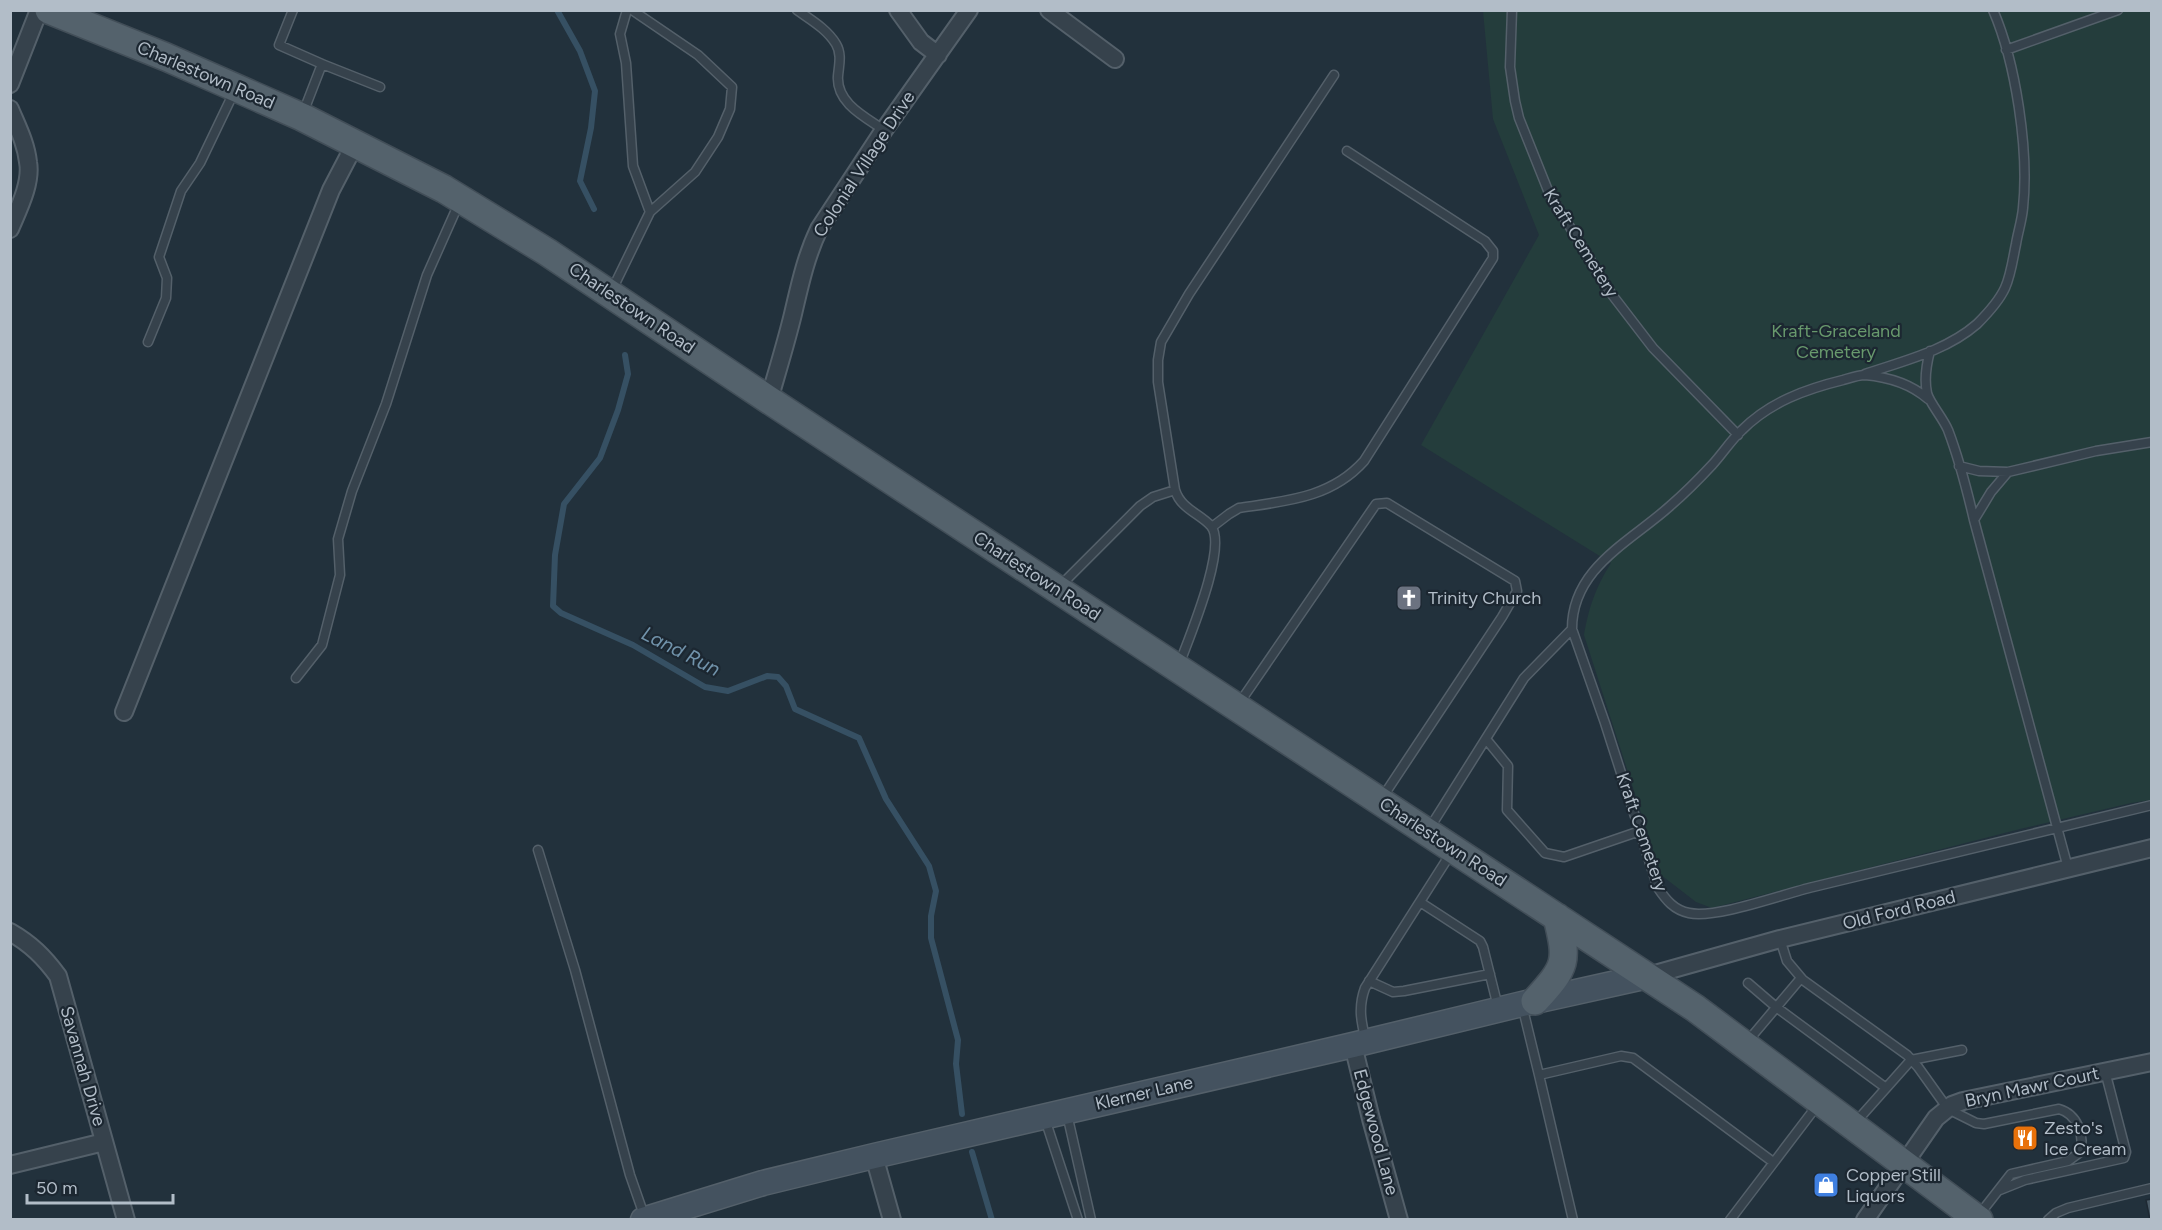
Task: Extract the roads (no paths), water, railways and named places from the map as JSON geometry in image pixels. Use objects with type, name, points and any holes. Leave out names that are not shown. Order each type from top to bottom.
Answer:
[{"type":"main road","name":"Charlestown Road","points":[[49,10],[82,17],[302,117],[460,200],[610,293],[769,400],[1648,976],[1695,1008],[1978,1219]]},
{"type":"main road","points":[[1519,1005],[1553,981],[1563,965],[1564,947],[1557,916]]},
{"type":"street","points":[[10,84],[39,10]]},
{"type":"street","points":[[898,10],[921,42],[938,55]]},
{"type":"street","name":"Colonial Village Drive","points":[[769,400],[793,314],[800,279],[819,229],[884,130],[969,10]]},
{"type":"street","points":[[1049,10],[1115,59]]},
{"type":"street","points":[[10,108],[29,164],[26,187],[10,229]]},
{"type":"street","points":[[124,712],[331,190],[355,144]]},
{"type":"street","name":"Old Ford Road","points":[[1648,976],[1780,939],[2151,848]]},
{"type":"street","name":"Savannah Drive","points":[[10,932],[28,942],[44,957],[58,976],[126,1220]]},
{"type":"street","name":"Klerner Lane","points":[[644,1219],[763,1183],[874,1156],[1648,976]]},
{"type":"street","name":"Edgewood Lane","points":[[1359,1044],[1371,1119],[1399,1220]]},
{"type":"street","name":"Bryn Mawr Court","points":[[1865,1220],[1936,1118],[1948,1108],[1963,1101],[2151,1062]]},
{"type":"street","points":[[10,1164],[104,1142]]},
{"type":"street","points":[[874,1156],[892,1220]]},
{"type":"lane","points":[[293,10],[279,45],[380,87]]},
{"type":"lane","points":[[627,10],[620,34],[626,63],[633,166],[650,212]]},
{"type":"lane","points":[[610,293],[650,212],[695,172],[718,137],[730,109],[732,87],[698,55],[632,10]]},
{"type":"lane","points":[[797,10],[826,31],[837,45],[840,58],[838,77],[840,92],[850,107],[884,130]]},
{"type":"lane","name":"Kraft Cemetery","points":[[1512,10],[1510,67],[1515,100],[1519,118],[1549,194],[1610,292],[1653,348],[1738,435]]},
{"type":"lane","name":"Kraft Cemetery","points":[[1993,10],[2014,79],[2024,156],[2023,208],[2014,256],[2005,288],[1988,313],[1966,332],[1930,351],[1863,375],[1791,396],[1764,412],[1738,435],[1713,464],[1670,506],[1588,576],[1577,597],[1572,617],[1572,629],[1602,712],[1658,888],[1666,900],[1677,909],[1689,913],[1724,911],[2151,805]]},
{"type":"lane","points":[[2006,50],[2118,10]]},
{"type":"lane","points":[[302,117],[322,64]]},
{"type":"lane","points":[[1178,668],[1211,570],[1215,541],[1212,527],[1181,503],[1175,490],[1158,382],[1161,342],[1334,75]]},
{"type":"lane","points":[[148,342],[166,298],[167,278],[159,257],[181,191],[200,163],[236,87]]},
{"type":"lane","points":[[1212,527],[1239,508],[1318,494],[1356,470],[1370,452],[1493,258],[1493,251],[1485,241],[1347,151]]},
{"type":"lane","points":[[296,678],[322,645],[340,575],[338,539],[352,491],[386,404],[428,275],[460,200]]},
{"type":"lane","points":[[1928,399],[1925,371],[1930,351]]},
{"type":"lane","name":"Kraft Cemetery","points":[[1863,375],[1904,384],[1928,399],[1944,420],[1974,520],[2068,868]]},
{"type":"lane","points":[[1959,466],[1979,471],[2008,472],[2096,451],[2151,442]]},
{"type":"lane","points":[[1974,520],[1991,492],[2008,472]]},
{"type":"lane","points":[[1057,589],[1140,506],[1153,497],[1175,490]]},
{"type":"lane","points":[[1236,707],[1376,504],[1387,503],[1515,581],[1517,591],[1502,617],[1380,801]]},
{"type":"lane","points":[[1427,831],[1524,678],[1572,629]]},
{"type":"lane","points":[[1486,739],[1508,766],[1508,810],[1545,853],[1564,857],[1640,831]]},
{"type":"lane","points":[[1359,1044],[1360,1001],[1369,981],[1454,849]]},
{"type":"lane","points":[[538,850],[575,970],[644,1219]]},
{"type":"lane","points":[[1420,902],[1475,937],[1483,947],[1490,974],[1519,1005],[1539,1075],[1573,1220]]},
{"type":"lane","points":[[1780,939],[1787,962],[1801,978],[1911,1060],[1948,1108],[1970,1120],[1984,1124],[2059,1109],[2076,1120],[2081,1142],[2079,1153],[2068,1161],[2011,1174],[1978,1219]]},
{"type":"lane","points":[[1369,981],[1393,992],[1490,974]]},
{"type":"lane","points":[[1744,1045],[1801,978]]},
{"type":"lane","points":[[1748,983],[1776,1007],[1806,1026],[1886,1088]]},
{"type":"lane","points":[[1821,1007],[1827,998]]},
{"type":"lane","points":[[1842,1023],[1849,1014]]},
{"type":"lane","points":[[1863,1038],[1869,1028]]},
{"type":"lane","points":[[1853,1126],[1911,1060],[1962,1050]]},
{"type":"lane","points":[[1539,1075],[1621,1056],[1633,1058],[1773,1162]]},
{"type":"lane","points":[[1996,1192],[2025,1180],[2124,1158],[2126,1152],[2105,1071]]},
{"type":"lane","points":[[1730,1220],[1821,1101]]},
{"type":"lane","points":[[1055,1113],[1078,1220]]},
{"type":"lane","points":[[1055,1113],[1091,1220]]},
{"type":"lane","points":[[2048,1220],[2056,1213],[2068,1208],[2151,1188]]},
{"type":"waterway","name":"Land Run","points":[[557,10],[580,51],[595,91],[591,128],[580,181],[594,209]]},
{"type":"waterway","name":"Land Run","points":[[625,355],[628,374],[618,410],[600,458],[564,504],[555,555],[553,606],[561,613],[633,645],[705,687],[728,691],[767,676],[778,677],[786,686],[795,709],[859,738],[886,799],[929,866],[936,891],[931,916],[931,938],[958,1040],[956,1064],[962,1114]]},
{"type":"waterway","name":"Land Run","points":[[972,1152],[992,1220]]},
{"type":"place","name":"Trinity Church","points":[[1409,598]]},
{"type":"place","name":"Zesto's Ice Cream","points":[[2025,1138]]},
{"type":"place","name":"Copper Still Liquors","points":[[1826,1185]]},
{"type":"park label","name":"Kraft-Graceland Cemetery","points":[[1836,341]]}]
